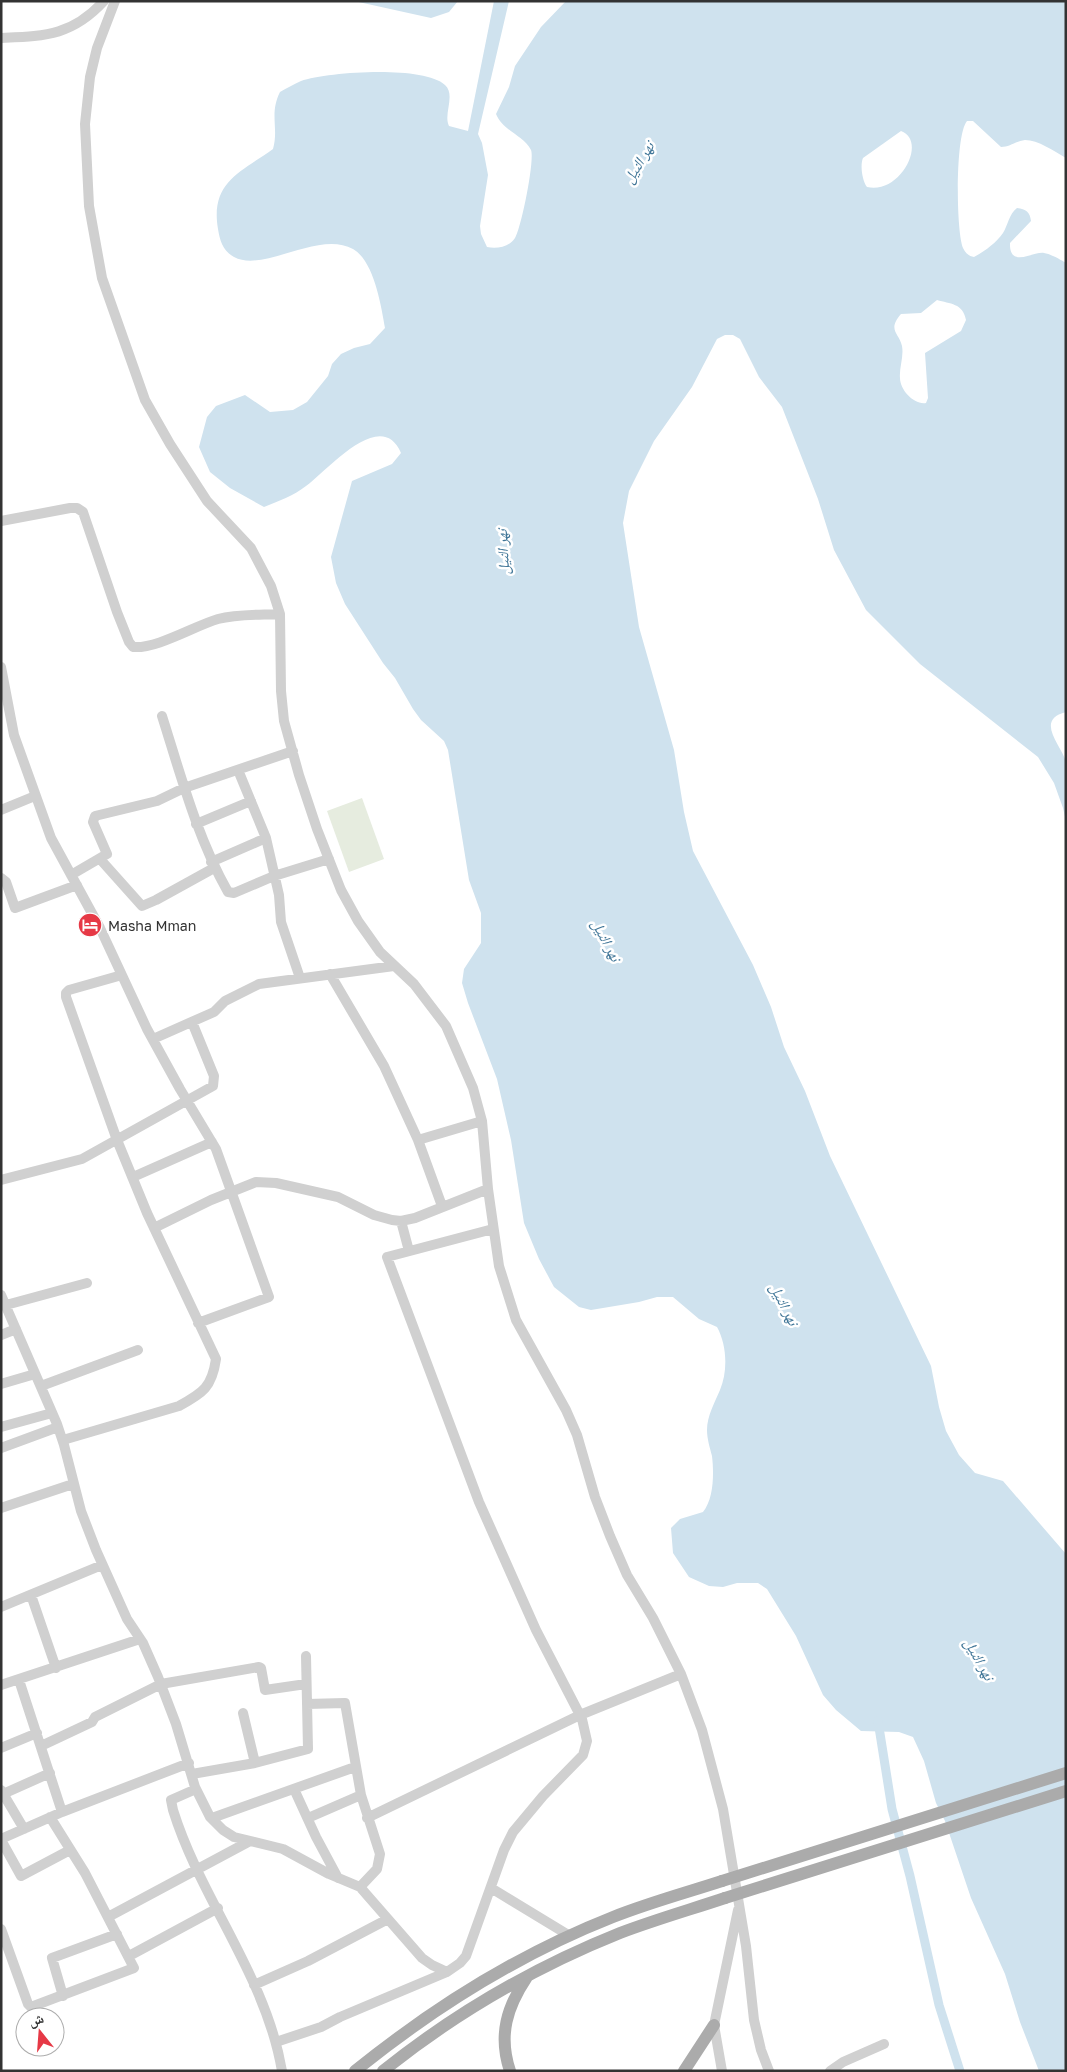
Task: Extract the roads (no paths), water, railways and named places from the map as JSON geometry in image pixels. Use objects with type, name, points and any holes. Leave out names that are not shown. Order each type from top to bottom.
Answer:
[{"type":"main road","points":[[355,2071],[408,2030],[464,1992],[522,1959],[570,1936],[643,1906],[1066,1773]]},
{"type":"main road","points":[[383,2071],[454,2020],[514,1983],[588,1946],[725,1898],[1066,1791]]},
{"type":"main road","points":[[510,2071],[505,2055],[505,2030],[514,1996],[527,1977]]},
{"type":"main road","points":[[684,2071],[714,2025]]},
{"type":"street","points":[[1,38],[44,36],[60,32],[80,22],[104,1]]},
{"type":"street","points":[[115,1],[97,48],[89,85],[85,124],[89,206],[102,278],[145,400],[170,444],[207,501],[251,548],[271,586],[280,614],[280,692],[284,721],[317,829],[341,890],[358,921],[380,952],[414,984],[446,1026],[473,1088],[482,1121],[488,1189],[499,1266],[516,1320],[566,1410],[577,1435],[595,1497],[614,1544],[628,1575],[653,1618],[681,1674],[702,1730],[720,1800],[740,1904],[754,2020],[761,2050],[769,2071]]},
{"type":"street","points":[[1,520],[70,508],[76,508],[83,512],[128,642],[133,647],[171,638],[219,619],[280,614]]},
{"type":"street","points":[[1,667],[14,735],[35,796],[56,848],[77,885],[153,1039],[212,1142],[269,1297],[198,1323]]},
{"type":"street","points":[[162,716],[196,824],[213,865],[228,892],[230,893],[274,876],[329,859]]},
{"type":"street","points":[[71,875],[107,854],[93,822],[95,816],[157,801],[184,788],[293,751]]},
{"type":"street","points":[[238,770],[266,838],[282,922],[300,978]]},
{"type":"street","points":[[1,810],[35,796]]},
{"type":"street","points":[[196,824],[251,801]]},
{"type":"street","points":[[100,859],[142,906],[213,865],[266,838]]},
{"type":"street","points":[[1,878],[6,882],[15,908],[77,885]]},
{"type":"street","points":[[153,1039],[214,1012],[225,1001],[259,984],[394,966]]},
{"type":"street","points":[[330,974],[384,1066],[418,1140],[442,1206]]},
{"type":"street","points":[[62,1440],[179,1406],[195,1398],[208,1386],[214,1375],[216,1359],[154,1228],[117,1140],[66,993],[69,990],[122,975]]},
{"type":"street","points":[[1,1180],[74,1161],[117,1140],[213,1086],[214,1076],[192,1022]]},
{"type":"street","points":[[418,1140],[482,1121]]},
{"type":"street","points":[[133,1177],[212,1142]]},
{"type":"street","points":[[154,1228],[231,1191],[256,1182],[276,1183],[338,1197],[384,1219],[401,1221],[415,1218],[488,1189]]},
{"type":"street","points":[[401,1221],[409,1251]]},
{"type":"street","points":[[276,2042],[321,2027],[340,2017],[447,1972],[460,1963],[466,1956],[512,1832],[532,1808],[583,1755],[586,1749],[585,1729],[580,1715],[536,1630],[479,1502],[387,1257],[493,1229]]},
{"type":"street","points":[[6,1305],[87,1283]]},
{"type":"street","points":[[1,1295],[58,1428],[81,1511],[102,1565],[127,1619],[140,1639],[161,1684],[203,1806],[212,1818],[230,1835],[283,1849],[338,1878],[360,1887],[422,1958],[432,1966],[447,1972]]},
{"type":"street","points":[[1,1335],[16,1329]]},
{"type":"street","points":[[41,1386],[138,1350]]},
{"type":"street","points":[[1,1384],[36,1374]]},
{"type":"street","points":[[1,1427],[52,1413]]},
{"type":"street","points":[[1,1448],[58,1428]]},
{"type":"street","points":[[3,1504],[73,1484]]},
{"type":"street","points":[[1,1607],[102,1565]]},
{"type":"street","points":[[31,1596],[56,1668]]},
{"type":"street","points":[[1,1685],[140,1639]]},
{"type":"street","points":[[192,1774],[255,1763],[308,1750],[306,1656]]},
{"type":"street","points":[[41,1746],[92,1722],[95,1717],[161,1684],[259,1667],[261,1668],[266,1691],[306,1684]]},
{"type":"street","points":[[368,1818],[580,1715],[681,1674]]},
{"type":"street","points":[[19,1680],[62,1812]]},
{"type":"street","points":[[307,1704],[345,1702],[361,1795],[380,1854],[377,1869],[360,1887]]},
{"type":"street","points":[[243,1713],[255,1763]]},
{"type":"street","points":[[1,1748],[37,1733]]},
{"type":"street","points":[[70,1850],[22,1876],[1,1839],[62,1812],[189,1763]]},
{"type":"street","points":[[212,1818],[356,1767]]},
{"type":"street","points":[[24,1829],[2,1792],[50,1772]]},
{"type":"street","points":[[196,1789],[173,1798],[171,1801],[176,1819],[254,1984],[276,2042],[282,2071]]},
{"type":"street","points":[[294,1789],[338,1878]]},
{"type":"street","points":[[308,1818],[361,1795]]},
{"type":"street","points":[[1,1929],[28,2004],[31,2007],[133,1969],[134,1966],[108,1917],[50,1817]]},
{"type":"street","points":[[108,1917],[250,1841]]},
{"type":"street","points":[[491,1888],[570,1936]]},
{"type":"street","points":[[722,2071],[714,2025],[740,1904]]},
{"type":"street","points":[[129,1956],[218,1908]]},
{"type":"street","points":[[254,1984],[308,1961],[388,1919]]},
{"type":"street","points":[[63,1996],[52,1958],[117,1934]]},
{"type":"street","points":[[830,2071],[843,2062],[884,2044]]},
{"type":"water","points":[[354,1],[458,1],[449,12],[431,18]]},
{"type":"water","name":"نهر النيل","points":[[494,1],[509,1],[478,134],[482,143],[488,175],[480,226],[481,234],[487,247],[495,248],[510,243],[518,232],[527,194],[532,156],[531,150],[523,140],[503,125],[496,114],[509,87],[515,66],[541,27],[566,1],[1066,1],[1066,158],[1046,146],[1030,140],[1001,147],[973,121],[967,121],[960,144],[958,204],[963,248],[971,256],[974,257],[994,243],[1003,233],[1010,216],[1017,208],[1027,212],[1030,215],[1031,221],[1010,243],[1013,255],[1023,257],[1044,253],[1066,263],[1066,712],[1057,716],[1052,721],[1051,727],[1066,762],[1066,821],[1054,783],[1038,757],[920,664],[866,610],[834,550],[818,499],[782,407],[759,377],[740,339],[733,335],[725,335],[717,339],[692,387],[654,441],[629,491],[623,523],[639,627],[674,750],[684,812],[693,851],[753,965],[771,1007],[784,1047],[805,1091],[830,1156],[931,1366],[946,1431],[959,1455],[975,1473],[1003,1481],[1066,1554],[1066,2071],[1039,2071],[1020,2022],[1005,1974],[971,1898],[945,1821],[936,1803],[924,1761],[913,1737],[899,1732],[861,1731],[836,1710],[823,1695],[796,1636],[767,1589],[758,1583],[737,1583],[723,1587],[709,1586],[689,1577],[673,1553],[671,1528],[680,1519],[703,1512],[711,1493],[713,1463],[707,1425],[723,1383],[725,1366],[723,1342],[717,1327],[699,1319],[673,1297],[657,1297],[591,1310],[579,1307],[554,1287],[539,1259],[524,1223],[511,1140],[497,1079],[462,983],[464,969],[481,943],[481,913],[469,880],[448,750],[444,741],[421,720],[413,709],[395,678],[383,663],[345,604],[336,583],[331,557],[352,481],[392,464],[401,453],[392,440],[381,436],[368,439],[354,446],[301,490],[264,507],[230,488],[210,472],[199,447],[207,417],[216,406],[245,395],[270,412],[293,410],[307,402],[328,376],[332,364],[341,354],[370,344],[385,328],[379,296],[371,273],[360,255],[353,249],[339,245],[324,244],[260,260],[246,260],[234,257],[227,252],[223,245],[218,229],[217,213],[223,189],[239,172],[273,149],[275,141],[275,107],[280,92],[301,81],[332,75],[375,72],[417,75],[434,79],[445,85],[450,99],[447,116],[449,126],[468,131]],"holes":[[[901,131],[909,137],[912,145],[911,155],[906,166],[890,183],[879,187],[867,187],[862,172],[863,158]],[[937,300],[959,307],[966,320],[961,331],[925,353],[928,398],[926,403],[921,403],[912,399],[902,387],[900,374],[902,346],[894,328],[901,314],[921,313]]]},
{"type":"waterway","points":[[878,1721],[892,1809],[910,1876],[939,2005],[960,2071]]},
{"type":"place","name":"Masha Mman","points":[[90,925]]}]
